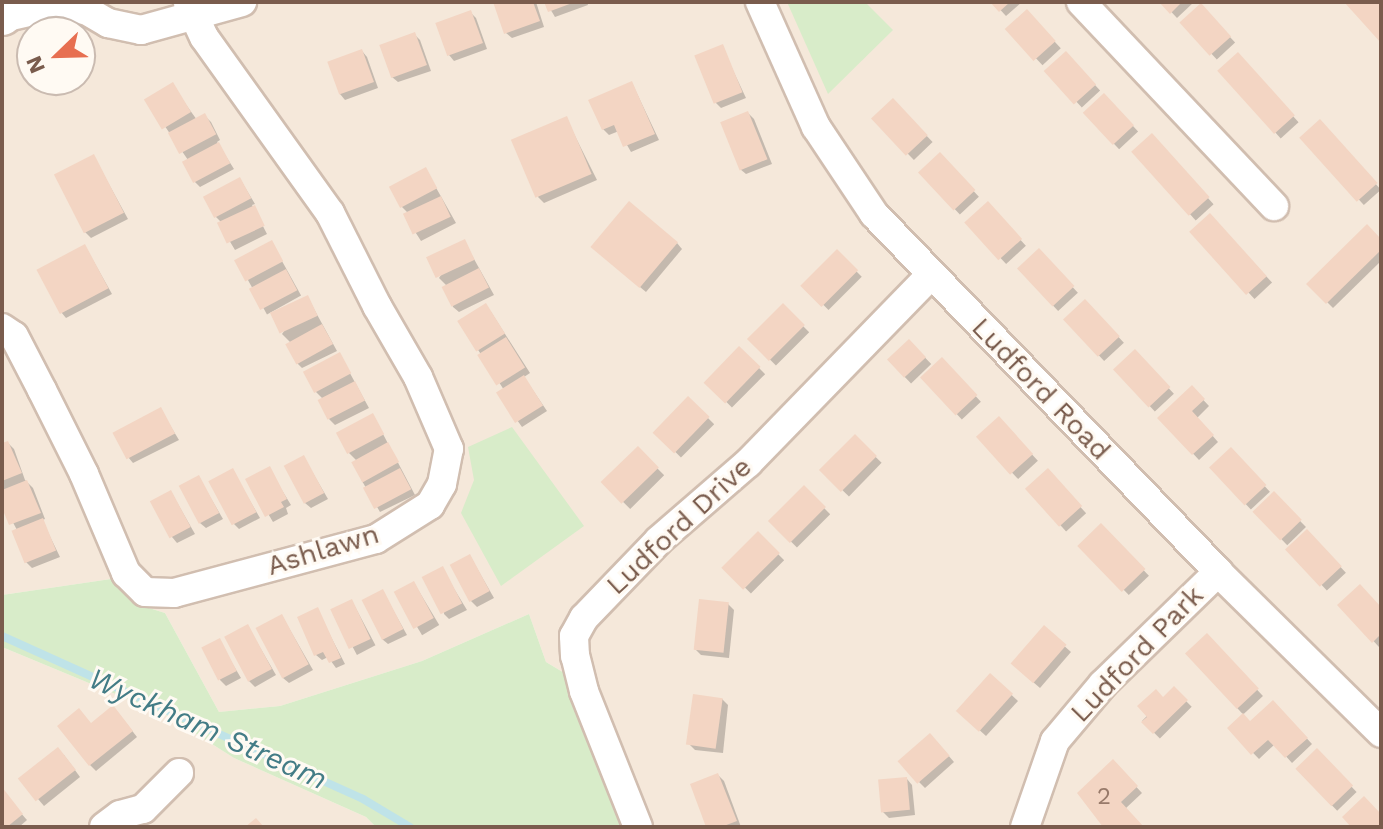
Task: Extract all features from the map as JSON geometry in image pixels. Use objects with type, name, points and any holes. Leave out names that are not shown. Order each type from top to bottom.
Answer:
[{"type":"street","points":[[2,16],[16,2]]},
{"type":"street","points":[[2,16],[55,6],[77,6],[108,23],[141,30],[191,10],[242,2]]},
{"type":"street","name":"Ludford Road","points":[[760,2],[816,127],[845,176],[874,214],[1218,572],[1381,733]]},
{"type":"street","points":[[1081,2],[1274,206]]},
{"type":"street","name":"Ashlawn","points":[[2,328],[14,336],[42,390],[84,474],[126,573],[145,592],[174,593],[376,539],[430,505],[442,484],[449,449],[418,377],[377,306],[330,213],[191,10]]},
{"type":"street","name":"Ludford Drive","points":[[638,827],[584,691],[575,656],[574,636],[659,540],[748,463],[931,275]]},
{"type":"street","name":"Ludford Park","points":[[1025,827],[1055,741],[1103,684],[1218,572]]},
{"type":"street","points":[[104,827],[120,815],[150,818],[179,773]]},
{"type":"shaded area","points":[[41,2],[1381,2],[1381,827],[622,827],[566,674],[546,662],[529,614],[422,661],[280,706],[219,712],[165,613],[133,603],[111,579],[2,595],[2,35],[16,23],[16,96],[96,96],[96,16],[24,16]]},
{"type":"shaded area","points":[[2,647],[166,715],[234,758],[366,817],[376,827],[2,827]]},
{"type":"green space","points":[[787,2],[865,2],[893,30],[828,94]]},
{"type":"green space","points":[[512,427],[584,526],[501,586],[461,513],[474,480],[468,447]]},
{"type":"green space","points":[[111,579],[133,603],[165,613],[219,712],[280,706],[422,661],[529,614],[546,662],[566,674],[622,827],[376,827],[366,817],[234,758],[166,715],[2,647],[2,595]]},
{"type":"building","points":[[493,2],[533,2],[540,21],[504,34]]},
{"type":"building","points":[[544,2],[575,2],[548,12]]},
{"type":"building","points":[[990,2],[1010,2],[999,12]]},
{"type":"building","points":[[1159,2],[1182,2],[1170,14]]},
{"type":"building","points":[[1344,2],[1381,2],[1381,43],[1363,23]]},
{"type":"building","points":[[1201,3],[1231,36],[1210,56],[1179,22]]},
{"type":"building","points":[[1027,9],[1056,41],[1033,61],[1005,29]]},
{"type":"building","points":[[471,10],[483,43],[447,56],[435,23]]},
{"type":"building","points":[[415,32],[427,65],[391,78],[379,45]]},
{"type":"building","points":[[723,44],[742,92],[714,104],[694,56]]},
{"type":"building","points":[[362,49],[374,82],[339,95],[327,62]]},
{"type":"building","points":[[1066,51],[1096,84],[1074,105],[1044,71]]},
{"type":"building","points":[[1238,52],[1295,115],[1274,134],[1217,71]]},
{"type":"building","points":[[632,81],[655,134],[623,147],[614,125],[602,130],[588,100]]},
{"type":"building","points":[[173,82],[191,112],[162,130],[144,100]]},
{"type":"building","points":[[1104,93],[1134,125],[1113,145],[1083,113]]},
{"type":"building","points":[[893,98],[928,135],[906,156],[871,118]]},
{"type":"building","points":[[748,111],[767,159],[740,170],[720,122]]},
{"type":"building","points":[[205,113],[216,134],[179,154],[168,133]]},
{"type":"building","points":[[567,116],[592,174],[535,198],[511,140]]},
{"type":"building","points":[[1320,119],[1378,183],[1357,202],[1299,138]]},
{"type":"building","points":[[1152,133],[1210,197],[1189,216],[1131,152]]},
{"type":"building","points":[[219,142],[230,163],[193,183],[182,162]]},
{"type":"building","points":[[940,152],[975,190],[954,210],[918,172]]},
{"type":"building","points":[[94,154],[124,213],[84,233],[54,174]]},
{"type":"building","points":[[426,167],[437,188],[400,208],[389,187]]},
{"type":"building","points":[[240,177],[251,198],[214,218],[203,197]]},
{"type":"building","points":[[441,196],[451,217],[413,235],[403,214]]},
{"type":"building","points":[[629,201],[678,242],[639,288],[590,247]]},
{"type":"building","points":[[988,201],[1022,239],[998,260],[964,222]]},
{"type":"building","points":[[255,205],[265,226],[227,244],[217,223]]},
{"type":"building","points":[[1210,213],[1267,276],[1246,295],[1189,232]]},
{"type":"building","points":[[1367,224],[1381,239],[1381,250],[1326,304],[1306,284]]},
{"type":"building","points":[[465,239],[475,260],[436,278],[426,257]]},
{"type":"building","points":[[272,240],[283,261],[245,281],[234,260]]},
{"type":"building","points":[[85,244],[108,288],[60,314],[36,270]]},
{"type":"building","points":[[1039,248],[1074,286],[1053,306],[1017,268]]},
{"type":"building","points":[[837,249],[858,270],[821,307],[800,286]]},
{"type":"building","points":[[479,268],[489,288],[452,307],[442,287]]},
{"type":"building","points":[[286,269],[297,290],[260,310],[249,289]]},
{"type":"building","points":[[308,295],[318,316],[280,334],[270,313]]},
{"type":"building","points":[[1085,299],[1120,336],[1098,357],[1063,319]]},
{"type":"building","points":[[486,303],[505,334],[476,352],[457,321]]},
{"type":"building","points":[[783,303],[805,325],[769,361],[747,339]]},
{"type":"building","points":[[322,324],[333,344],[296,364],[285,344]]},
{"type":"building","points":[[506,337],[525,368],[496,386],[477,355]]},
{"type":"building","points":[[909,339],[926,357],[904,378],[887,359]]},
{"type":"building","points":[[739,346],[761,367],[725,404],[704,383]]},
{"type":"building","points":[[1135,349],[1170,387],[1149,407],[1113,369]]},
{"type":"building","points":[[340,352],[351,373],[314,393],[303,372]]},
{"type":"building","points":[[942,357],[977,395],[956,415],[920,377]]},
{"type":"building","points":[[524,375],[543,406],[515,423],[496,392]]},
{"type":"building","points":[[355,381],[365,401],[328,420],[318,400]]},
{"type":"building","points":[[1192,385],[1205,399],[1192,411],[1214,435],[1192,455],[1157,418]]},
{"type":"building","points":[[688,396],[710,417],[674,454],[653,433]]},
{"type":"building","points":[[161,407],[175,433],[127,459],[112,433]]},
{"type":"building","points":[[373,413],[384,434],[347,454],[336,433]]},
{"type":"building","points":[[999,416],[1033,454],[1010,475],[976,437]]},
{"type":"building","points":[[855,434],[877,456],[841,492],[819,470]]},
{"type":"building","points":[[8,441],[22,473],[2,481],[2,443]]},
{"type":"building","points":[[388,442],[399,462],[362,482],[351,462]]},
{"type":"building","points":[[638,446],[659,468],[621,504],[601,482]]},
{"type":"building","points":[[1231,447],[1266,485],[1245,505],[1209,467]]},
{"type":"building","points":[[304,455],[324,493],[304,504],[284,466]]},
{"type":"building","points":[[270,466],[287,499],[281,502],[284,507],[265,517],[245,479]]},
{"type":"building","points":[[233,468],[256,512],[232,525],[208,481]]},
{"type":"building","points":[[400,468],[411,489],[374,509],[363,488]]},
{"type":"building","points":[[1048,468],[1082,506],[1059,527],[1025,489]]},
{"type":"building","points":[[199,475],[219,513],[199,524],[179,486]]},
{"type":"building","points":[[27,480],[41,513],[9,525],[2,508],[2,490]]},
{"type":"building","points":[[804,485],[826,507],[790,543],[768,521]]},
{"type":"building","points":[[171,490],[191,527],[170,538],[150,501]]},
{"type":"building","points":[[1274,491],[1302,520],[1280,541],[1252,512]]},
{"type":"building","points":[[43,518],[56,550],[25,563],[11,531]]},
{"type":"building","points":[[1101,523],[1145,569],[1122,592],[1077,546]]},
{"type":"building","points":[[1307,529],[1342,566],[1320,587],[1285,549]]},
{"type":"building","points":[[758,531],[780,553],[743,590],[721,568]]},
{"type":"building","points":[[470,554],[490,591],[469,602],[450,565]]},
{"type":"building","points":[[443,566],[462,603],[441,614],[422,577]]},
{"type":"building","points":[[414,581],[434,618],[413,629],[394,592]]},
{"type":"building","points":[[1360,584],[1381,607],[1381,634],[1372,643],[1337,605]]},
{"type":"building","points":[[383,589],[403,629],[382,640],[362,600]]},
{"type":"building","points":[[352,599],[371,639],[349,649],[330,609]]},
{"type":"building","points":[[699,599],[729,602],[724,653],[694,650]]},
{"type":"building","points":[[318,607],[341,658],[329,663],[323,652],[314,656],[297,617]]},
{"type":"building","points":[[282,614],[309,664],[282,678],[256,628]]},
{"type":"building","points":[[248,624],[272,669],[248,682],[224,637]]},
{"type":"building","points":[[1044,625],[1067,645],[1033,683],[1011,663]]},
{"type":"building","points":[[1207,633],[1259,689],[1237,709],[1185,653]]},
{"type":"building","points":[[220,638],[237,671],[218,681],[201,648]]},
{"type":"building","points":[[990,673],[1013,694],[979,732],[956,711]]},
{"type":"building","points":[[1174,686],[1188,700],[1153,734],[1141,722],[1147,717],[1137,706],[1156,689],[1163,697]]},
{"type":"building","points":[[693,694],[723,698],[716,749],[686,745]]},
{"type":"building","points":[[1273,700],[1308,738],[1285,758],[1268,740],[1251,755],[1227,728],[1243,713],[1250,721]]},
{"type":"building","points":[[113,705],[133,731],[89,766],[57,726],[79,708],[91,723]]},
{"type":"building","points":[[930,733],[950,756],[917,784],[898,761]]},
{"type":"building","points":[[58,747],[76,770],[36,801],[18,778]]},
{"type":"building","points":[[1317,748],[1353,785],[1332,806],[1295,769]]},
{"type":"building","points":[[1113,759],[1138,786],[1121,802],[1144,827],[1103,827],[1077,793]]},
{"type":"building","points":[[718,773],[737,821],[721,827],[706,827],[690,784]]},
{"type":"building","points":[[907,777],[910,810],[881,812],[878,780]]},
{"type":"building","points":[[2,787],[23,814],[7,827],[2,827]]},
{"type":"building","points":[[1364,796],[1381,814],[1381,827],[1351,827],[1342,817]]},
{"type":"building","points":[[256,818],[264,827],[245,827]]},
{"type":"waterway","name":"Wyckham Stream","points":[[2,636],[363,799],[410,827]]}]
